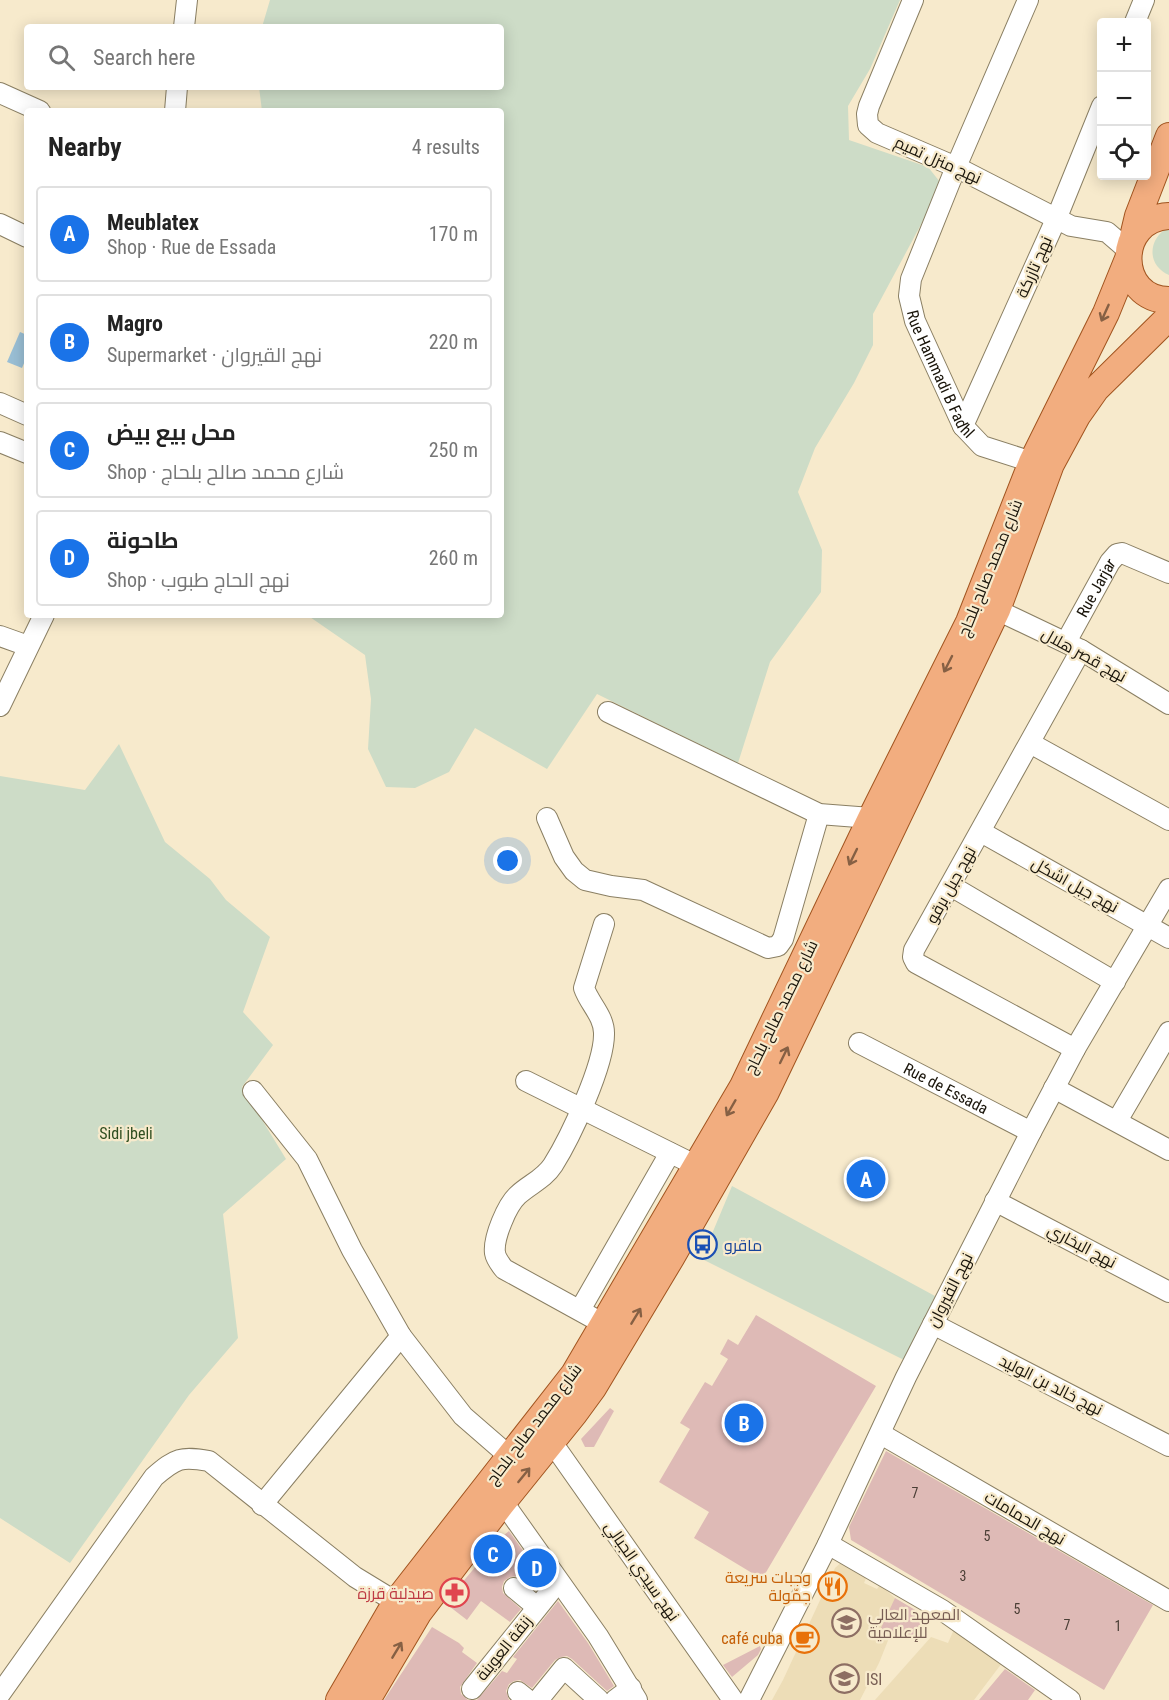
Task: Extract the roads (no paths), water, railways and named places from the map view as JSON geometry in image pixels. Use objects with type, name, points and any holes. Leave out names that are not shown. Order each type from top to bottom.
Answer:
[{"type":"main road","name":"شارع محمد صالح بلحاج","points":[[368,1700],[419,1612],[592,1388],[697,1181],[871,818],[969,622],[1032,462],[1106,313],[1130,249],[1138,216],[1169,136]]},
{"type":"main road","points":[[1169,216],[1153,219],[1142,227],[1130,249],[1131,274],[1138,286],[1149,295],[1169,300]]},
{"type":"main road","name":"شارع محمد صالح بلحاج","points":[[339,1700],[396,1602],[560,1394],[697,1181],[766,1092],[997,610],[1051,464],[1077,416],[1110,375],[1169,317]]},
{"type":"street","points":[[184,24],[187,0]]},
{"type":"street","name":"نهج منزل تميم","points":[[913,0],[869,106],[866,121],[868,125],[877,133],[956,167],[1077,228],[1107,232],[1130,249]]},
{"type":"street","points":[[956,167],[1028,0]]},
{"type":"street","points":[[1137,18],[1144,0]]},
{"type":"street","points":[[175,108],[177,90]]},
{"type":"street","points":[[0,93],[33,108]]},
{"type":"street","name":"نهج تازركة","points":[[963,426],[1057,217],[1097,116]]},
{"type":"street","name":"Rue Hammadi B Fadhl","points":[[956,167],[911,279],[909,296],[915,321],[963,426],[982,446],[1032,462]]},
{"type":"street","points":[[0,224],[24,236]]},
{"type":"street","points":[[0,403],[24,414]]},
{"type":"street","points":[[0,442],[24,452]]},
{"type":"street","name":"Rue Jarjar","points":[[1074,646],[1110,562],[1117,554],[1122,553],[1169,573]]},
{"type":"street","name":"نهج قصر هلال","points":[[997,610],[1074,646],[1169,704]]},
{"type":"street","points":[[0,706],[42,618]]},
{"type":"street","points":[[0,636],[28,646]]},
{"type":"street","name":"نهج جبل برقو","points":[[1074,646],[1030,743],[914,950],[913,957],[916,963],[1075,1049]]},
{"type":"street","points":[[608,712],[819,814],[871,818]]},
{"type":"street","points":[[1030,743],[1169,820]]},
{"type":"street","points":[[547,818],[564,857],[574,871],[585,880],[652,893],[768,948],[778,946],[783,939],[819,814]]},
{"type":"street","name":"نهج جبل اشكل","points":[[981,832],[1169,938]]},
{"type":"street","points":[[951,886],[1115,982]]},
{"type":"street","name":"نهج القيروان","points":[[749,1700],[828,1544],[906,1377],[1031,1131],[1075,1049],[1169,890]]},
{"type":"street","points":[[604,924],[584,987],[605,1030],[604,1046],[582,1109],[552,1166],[542,1178],[519,1194],[509,1206],[494,1245],[495,1257],[504,1269],[604,1324]]},
{"type":"street","points":[[1117,1122],[1169,1032]]},
{"type":"street","name":"Rue de Essada","points":[[859,1043],[1031,1131]]},
{"type":"street","points":[[526,1081],[670,1152],[697,1181]]},
{"type":"street","points":[[1054,1088],[1169,1150]]},
{"type":"street","points":[[253,1091],[307,1159],[352,1250],[401,1336],[464,1416],[509,1456]]},
{"type":"street","points":[[580,1310],[670,1152]]},
{"type":"street","name":"نهج البخاري","points":[[995,1201],[1169,1292]]},
{"type":"street","name":"نهج خالد بن الوليد","points":[[933,1324],[1169,1446]]},
{"type":"street","points":[[262,1505],[401,1336]]},
{"type":"street","name":"نهج الحمامات","points":[[881,1434],[1169,1600]]},
{"type":"street","name":"نهج سيدي الجبالي","points":[[551,1441],[733,1700]]},
{"type":"street","points":[[0,1694],[154,1477],[168,1465],[187,1457],[209,1461],[355,1577],[396,1602]]},
{"type":"street","points":[[503,1502],[598,1636],[628,1696]]},
{"type":"street","points":[[828,1544],[942,1610],[1060,1697]]},
{"type":"street","name":"زنقة العوينة","points":[[472,1689],[558,1582]]},
{"type":"street","name":"زنقة العوينة","points":[[514,1588],[537,1607]]},
{"type":"street","points":[[538,1700],[564,1668],[599,1700]]},
{"type":"water","points":[[20,332],[24,334],[22,368],[7,362]]},
{"type":"place","name":"Meublatex","points":[[866,1179]]},
{"type":"place","name":"ماقرو","points":[[703,1245]]},
{"type":"place","name":"Magro","points":[[744,1423]]},
{"type":"place","name":"محل بيع بيض","points":[[493,1554]]},
{"type":"place","name":"طاحونة","points":[[537,1568]]},
{"type":"place","name":"وجبات سريعة جمّولة","points":[[832,1586]]},
{"type":"place","name":"صيدلية قرزة","points":[[455,1593]]},
{"type":"place","name":"المعهد العالي للإعلامية","points":[[847,1623]]},
{"type":"place","name":"café cuba","points":[[804,1638]]},
{"type":"place","name":"ISI","points":[[845,1679]]},
{"type":"park label","name":"Sidi jbeli","points":[[126,1133]]}]
